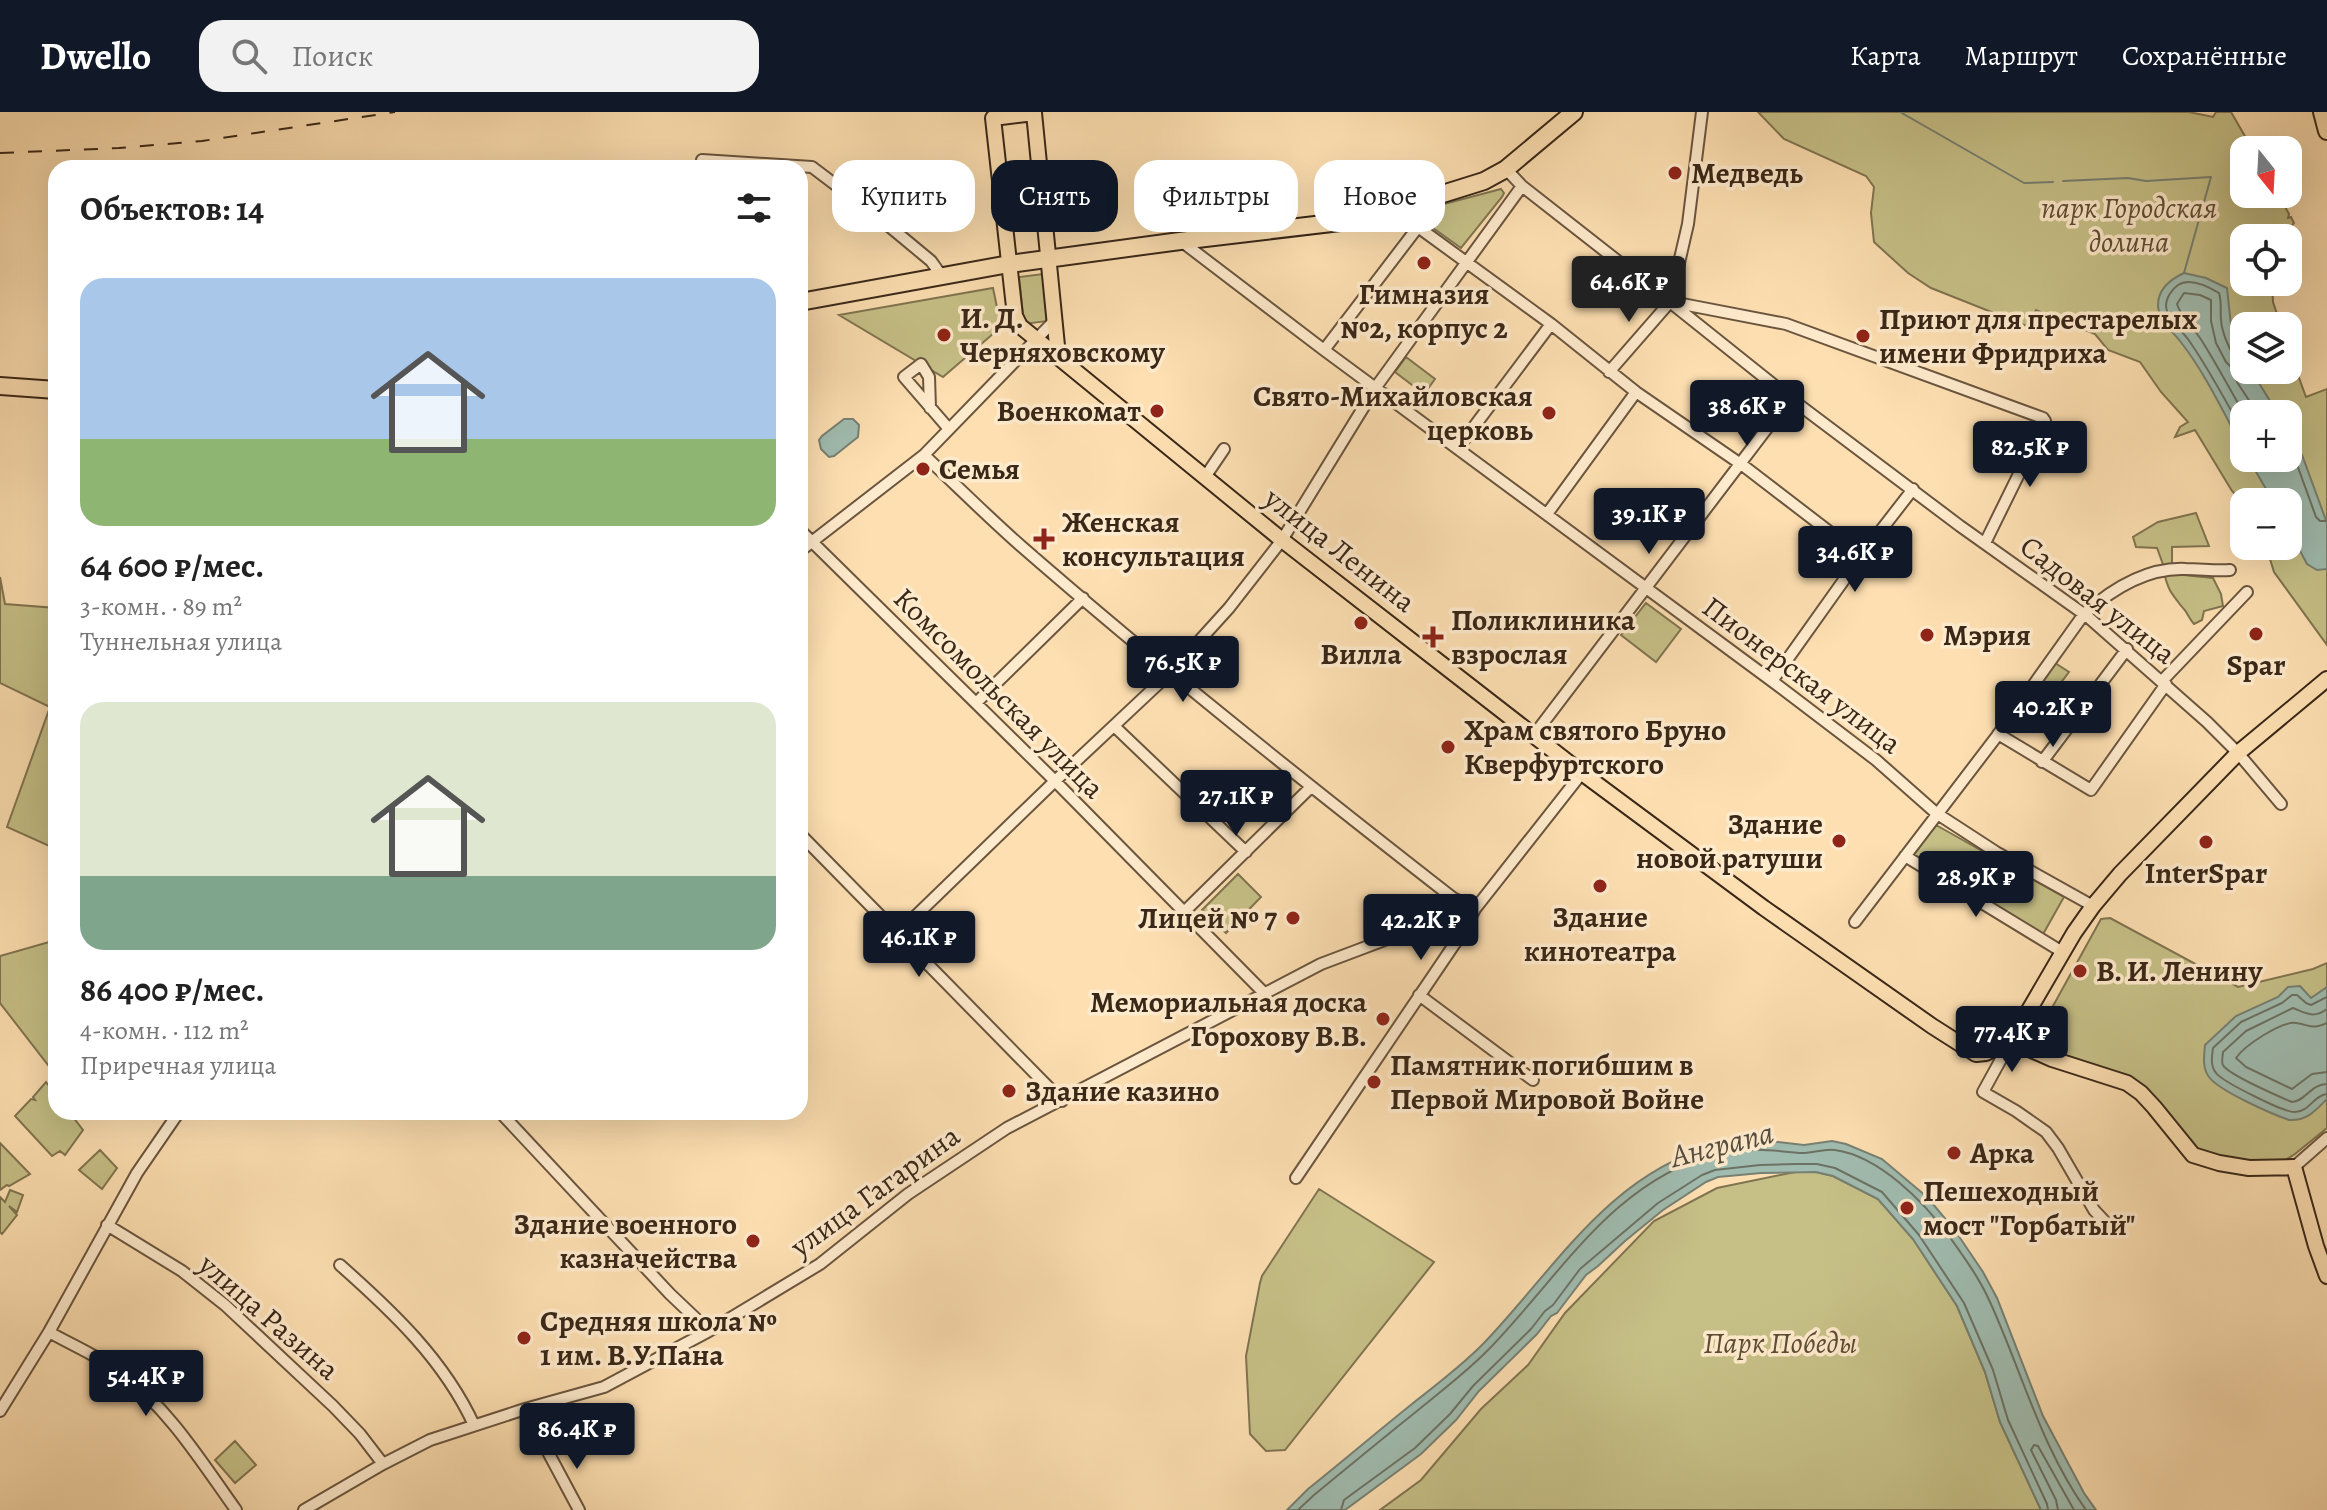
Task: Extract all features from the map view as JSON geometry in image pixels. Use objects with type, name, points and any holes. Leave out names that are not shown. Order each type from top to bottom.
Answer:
[{"type":"highway","points":[[1445,193],[1484,181],[1506,169],[1574,112]]},
{"type":"highway","points":[[2322,112],[2327,131]]},
{"type":"highway","points":[[808,300],[1009,264],[1314,225]]},
{"type":"highway","points":[[0,386],[48,389]]},
{"type":"main road","points":[[1034,113],[1058,356]]},
{"type":"main road","name":"улица Ленина","points":[[1034,113],[993,118],[1017,322],[1282,540],[1745,895],[1976,1054],[1986,1053],[2011,1041]]},
{"type":"main road","points":[[2327,679],[2238,753],[2150,842],[2093,906],[2011,1041],[2052,1059],[2127,1083],[2147,1100],[2193,1155],[2249,1168],[2294,1167],[2327,1276]]},
{"type":"street","points":[[1609,372],[1670,302],[1688,224],[1702,112]]},
{"type":"street","points":[[808,167],[888,225],[931,261],[941,275]]},
{"type":"street","name":"Садовая улица","points":[[1506,169],[1522,186],[1790,398],[2127,649],[2238,753],[2281,804]]},
{"type":"street","points":[[898,933],[1171,672],[1229,608],[1282,540],[1377,384],[1522,186]]},
{"type":"street","points":[[1324,350],[1414,232]]},
{"type":"street","points":[[1425,232],[1551,324],[1609,372],[1740,464],[1861,556]]},
{"type":"street","name":"Пионерская улица","points":[[1180,241],[1324,350],[1377,384],[1458,448],[1772,681],[1876,760],[1936,813],[1996,852],[2093,906]]},
{"type":"street","points":[[1670,302],[1786,324],[2043,418],[2045,421],[1985,543]]},
{"type":"street","points":[[808,545],[924,455],[1055,320]]},
{"type":"street","points":[[1458,448],[1551,324]]},
{"type":"street","points":[[1547,514],[1636,392]]},
{"type":"street","points":[[1534,735],[1790,398]]},
{"type":"street","points":[[930,408],[949,429]]},
{"type":"street","points":[[1205,477],[1224,449]]},
{"type":"street","points":[[924,455],[1020,545],[1171,672],[1453,898],[1475,909]]},
{"type":"street","points":[[1772,681],[1913,489]]},
{"type":"street","name":"Комсомольская улица","points":[[808,538],[1055,781],[1264,993]]},
{"type":"street","points":[[1855,922],[1998,734],[2084,614],[2101,598],[2150,572],[2184,568],[2230,570]]},
{"type":"street","points":[[1998,734],[2091,790],[2164,683],[2247,592]]},
{"type":"street","points":[[976,703],[1083,598]]},
{"type":"street","points":[[2042,762],[2127,649]]},
{"type":"street","points":[[1114,726],[1246,852]]},
{"type":"street","points":[[1296,1178],[1464,930],[1475,909],[1582,773]]},
{"type":"street","points":[[1184,912],[1311,787]]},
{"type":"street","points":[[808,842],[1062,1101]]},
{"type":"street","points":[[1905,856],[2064,953]]},
{"type":"street","name":"улица Гагарина","points":[[304,1510],[430,1440],[604,1387],[709,1331],[820,1264],[908,1194],[983,1142],[1321,964],[1475,909]]},
{"type":"street","points":[[1419,995],[1533,1080]]},
{"type":"street","points":[[2011,1041],[1983,1092],[2046,1132],[2094,1210],[2108,1225]]},
{"type":"street","points":[[0,1411],[49,1332],[144,1162],[173,1120]]},
{"type":"street","points":[[507,1120],[670,1294],[709,1331]]},
{"type":"street","points":[[2294,1167],[2327,1138]]},
{"type":"street","name":"улица Разина","points":[[107,1225],[182,1271],[225,1305],[360,1434],[383,1464]]},
{"type":"street","points":[[340,1265],[405,1326],[434,1359],[462,1398],[474,1425]]},
{"type":"street","points":[[49,1332],[119,1372],[155,1402],[236,1510]]},
{"type":"street","points":[[525,1409],[579,1510]]},
{"type":"green space","name":"парк Городская долина","points":[[1758,112],[2189,112],[2213,117],[2216,112],[2231,112],[2245,136],[2230,136],[2230,208],[2286,208],[2288,218],[2291,217],[2294,223],[2230,224],[2230,296],[2273,296],[2276,312],[2230,312],[2230,384],[2301,384],[2306,397],[2327,389],[2327,645],[2274,572],[2270,560],[2302,560],[2302,488],[2230,488],[2195,430],[2175,437],[2180,427],[2188,422],[2140,362],[2108,350],[2095,334],[2036,310],[2029,327],[1931,288],[1908,273],[1874,242],[1871,213],[1874,187],[1866,176],[1784,139]]},
{"type":"green space","points":[[1501,189],[1504,193],[1461,248],[1439,232],[1445,232],[1445,204]]},
{"type":"green space","points":[[1043,274],[1048,321],[1024,324],[1019,277]]},
{"type":"green space","points":[[993,288],[1001,327],[943,377],[839,315]]},
{"type":"green space","points":[[1406,357],[1435,379],[1424,394],[1395,372]]},
{"type":"green space","points":[[2196,513],[2209,546],[2172,547],[2172,565],[2164,567],[2157,548],[2136,547],[2133,537],[2158,522]]},
{"type":"green space","points":[[2164,573],[2213,578],[2223,606],[2204,611],[2202,620],[2194,624],[2171,592]]},
{"type":"green space","points":[[0,577],[5,604],[48,607],[48,706],[0,683]]},
{"type":"green space","points":[[1646,603],[1681,629],[1656,662],[1621,635]]},
{"type":"green space","points":[[2052,661],[2069,672],[2053,693],[2037,682]]},
{"type":"green space","points":[[48,713],[48,845],[7,827]]},
{"type":"green space","points":[[1936,825],[2064,897],[2042,936],[1912,856]]},
{"type":"green space","points":[[1238,874],[1261,897],[1226,933],[1202,910]]},
{"type":"green space","points":[[2110,918],[2238,987],[2327,963],[2327,1128],[2284,1161],[2264,1164],[2200,1153],[2111,1071],[2039,1046],[2037,1035],[2101,919]]},
{"type":"green space","points":[[48,942],[48,1065],[0,1003],[0,956]]},
{"type":"green space","points":[[46,1082],[48,1120],[75,1120],[83,1130],[65,1155],[60,1151],[52,1156],[15,1116],[31,1099],[35,1100],[33,1097]]},
{"type":"green space","points":[[0,1143],[30,1174],[0,1190]]},
{"type":"green space","points":[[100,1150],[117,1168],[102,1189],[79,1170]]},
{"type":"green space","name":"Парк Победы","points":[[1795,1172],[1833,1176],[1878,1199],[1913,1239],[1957,1306],[1985,1372],[2000,1422],[2041,1510],[1380,1510],[1421,1480],[1481,1409],[1528,1365],[1565,1313],[1654,1221],[1717,1188]]},
{"type":"green space","points":[[1319,1189],[1434,1262],[1285,1450],[1266,1451],[1250,1434],[1246,1356],[1260,1283]]},
{"type":"green space","points":[[10,1190],[23,1195],[17,1212],[9,1206],[17,1215],[2,1234],[0,1197],[5,1202]]},
{"type":"green space","points":[[235,1441],[256,1465],[235,1483],[215,1460]]},
{"type":"water","points":[[2184,273],[2206,278],[2227,288],[2230,384],[2260,384],[2269,400],[2230,400],[2230,424],[2198,367],[2160,315],[2159,299],[2170,281]]},
{"type":"water","points":[[844,419],[853,419],[859,425],[858,437],[829,457],[821,449],[819,440]]},
{"type":"water","points":[[2302,455],[2327,523],[2327,569],[2317,570],[2307,564],[2302,555],[2302,488],[2265,488],[2256,472],[2302,472]]},
{"type":"water","points":[[2300,986],[2311,998],[2327,987],[2327,1099],[2306,1117],[2289,1120],[2246,1102],[2215,1083],[2205,1070],[2204,1053],[2205,1045],[2236,1016],[2278,997],[2288,987]]},
{"type":"water","name":"Анграпа","points":[[1768,1141],[1804,1145],[1832,1141],[1846,1144],[1882,1159],[1927,1197],[1954,1229],[1983,1272],[1997,1298],[2043,1416],[2096,1510],[2041,1510],[2000,1422],[1985,1372],[1957,1306],[1913,1239],[1878,1199],[1833,1176],[1816,1172],[1761,1173],[1718,1177],[1706,1182],[1663,1210],[1586,1275],[1557,1313],[1421,1454],[1345,1510],[1287,1510],[1308,1489],[1474,1353],[1585,1229],[1643,1178],[1677,1159],[1714,1146]]},
{"type":"waterway","points":[[1900,112],[2024,183],[2053,182]]},
{"type":"waterway","points":[[2063,181],[2211,177],[2184,273]]},
{"type":"railway","points":[[0,153],[202,141],[395,112]]},
{"type":"place","name":"Медведь","points":[[1675,173]]},
{"type":"place","name":"Гимназия №2, корпус 2","points":[[1424,263]]},
{"type":"place","name":"И. Д. Черняховскому","points":[[944,335]]},
{"type":"place","name":"Приют для престарелых имени Фридриха","points":[[1863,336]]},
{"type":"place","name":"Военкомат","points":[[1157,411]]},
{"type":"place","name":"Свято-Михайловская церковь","points":[[1549,413]]},
{"type":"place","name":"Семья","points":[[923,469]]},
{"type":"place","name":"Женская консультация","points":[[1044,539]]},
{"type":"place","name":"Вилла","points":[[1361,623]]},
{"type":"place","name":"Spar","points":[[2256,634]]},
{"type":"place","name":"Мэрия","points":[[1927,635]]},
{"type":"place","name":"Поликлиника взрослая","points":[[1433,637]]},
{"type":"place","name":"Храм святого Бруно Кверфуртского","points":[[1448,747]]},
{"type":"place","name":"Здание новой ратуши","points":[[1839,841]]},
{"type":"place","name":"InterSpar","points":[[2206,842]]},
{"type":"place","name":"Здание кинотеатра","points":[[1600,886]]},
{"type":"place","name":"Лицей № 7","points":[[1293,918]]},
{"type":"place","name":"В. И. Ленину","points":[[2080,971]]},
{"type":"place","name":"Мемориальная доска Горохову В.В.","points":[[1383,1019]]},
{"type":"place","name":"Памятник погибшим в Первой Мировой Войне","points":[[1374,1082]]},
{"type":"place","name":"Здание казино","points":[[1009,1091]]},
{"type":"place","name":"Арка","points":[[1954,1153]]},
{"type":"place","name":"Пешеходный мост \"Горбатый\"","points":[[1907,1208]]},
{"type":"place","name":"Здание военного казначейства","points":[[753,1241]]},
{"type":"place","name":"Средняя школа № 1 им. В.У.Пана","points":[[524,1338]]}]
